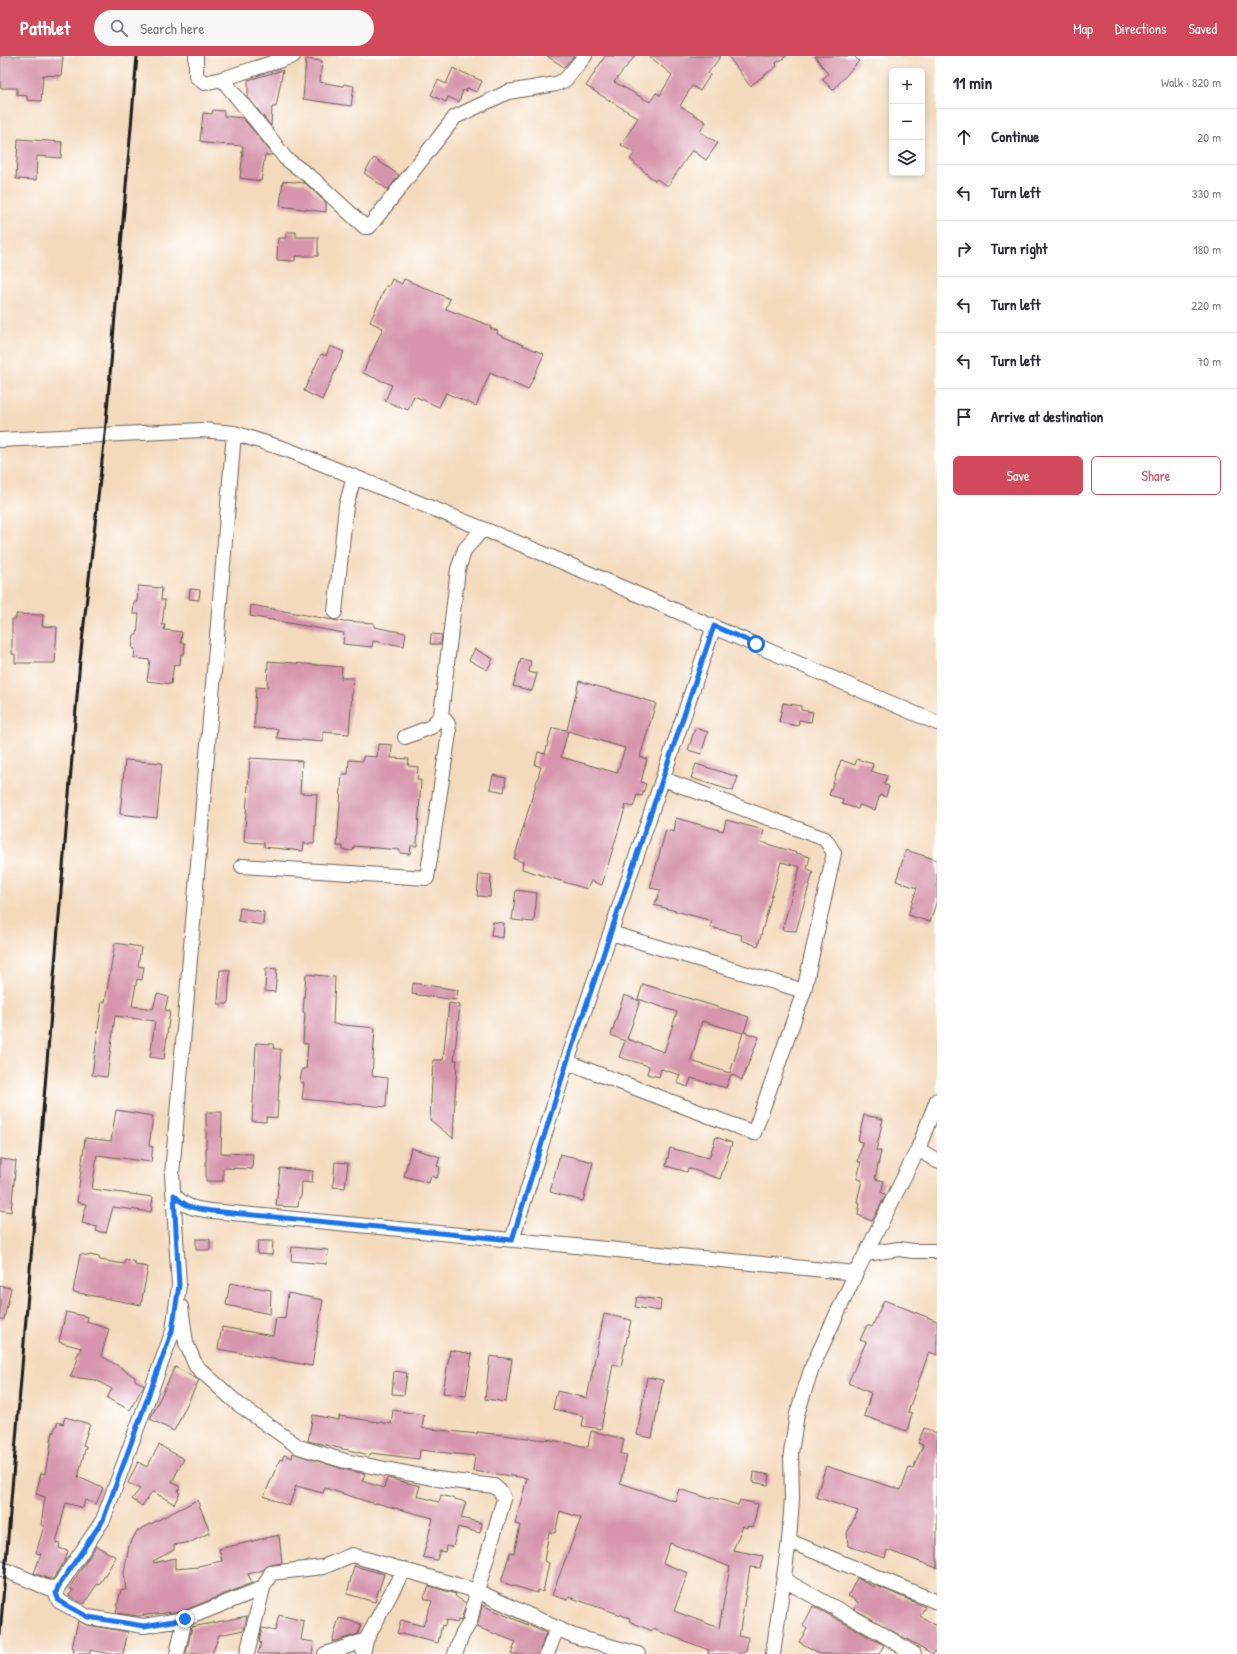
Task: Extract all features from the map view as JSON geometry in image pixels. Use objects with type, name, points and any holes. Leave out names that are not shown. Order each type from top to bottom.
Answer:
[{"type":"street","points":[[196,56],[196,76],[204,83],[222,80],[294,56]]},
{"type":"street","points":[[222,80],[285,158],[313,179],[365,227],[369,227],[455,117],[508,92],[556,84],[565,80],[584,56]]},
{"type":"street","points":[[0,440],[202,430],[234,433],[288,450],[483,529],[714,626],[937,723]]},
{"type":"street","points":[[234,433],[173,1166],[172,1187],[174,1195],[179,1285],[186,1343],[196,1366],[238,1404],[299,1447],[360,1464],[437,1479],[494,1486],[501,1492],[504,1500],[477,1591],[470,1622],[462,1635],[455,1654]]},
{"type":"street","points":[[335,612],[346,506],[354,477]]},
{"type":"street","points":[[405,737],[431,727],[441,715],[458,569],[464,549],[483,529]]},
{"type":"street","points":[[512,1240],[567,1062],[714,626]]},
{"type":"street","points":[[242,866],[428,878],[430,851],[449,733],[448,724],[441,715]]},
{"type":"street","points":[[567,1062],[754,1133],[804,991],[834,854],[825,838],[663,778]]},
{"type":"street","points":[[610,933],[804,991]]},
{"type":"street","points":[[774,1654],[789,1541],[792,1498],[792,1453],[797,1414],[812,1367],[856,1273],[918,1149],[937,1100]]},
{"type":"street","points":[[918,1149],[937,1161]]},
{"type":"street","points":[[174,1195],[182,1204],[212,1211],[856,1273]]},
{"type":"street","points":[[866,1254],[899,1249],[913,1251],[937,1251]]},
{"type":"street","points":[[179,1285],[172,1331],[103,1520],[58,1587],[56,1593],[59,1601],[88,1617],[144,1626],[185,1619],[263,1588]]},
{"type":"street","points":[[789,1541],[937,1602]]},
{"type":"street","points":[[247,1654],[263,1588],[271,1573],[322,1567],[352,1555],[477,1591],[574,1636],[638,1654]]},
{"type":"street","points":[[0,1568],[48,1588],[58,1587]]},
{"type":"street","points":[[363,1654],[366,1640],[404,1569]]},
{"type":"street","points":[[784,1580],[879,1632],[914,1654]]},
{"type":"street","points":[[177,1654],[185,1619]]},
{"type":"street","points":[[547,1654],[557,1628]]},
{"type":"street","points":[[325,1654],[366,1640]]},
{"type":"building","points":[[0,56],[63,56],[61,76],[43,75],[41,101],[27,100],[27,96],[17,95],[17,88],[0,88]]},
{"type":"building","points":[[547,56],[574,56],[564,67]]},
{"type":"building","points":[[605,56],[635,56],[614,82],[650,102],[656,93],[660,95],[672,75],[649,56],[721,56],[708,73],[710,75],[700,91],[692,86],[680,106],[706,122],[700,132],[718,143],[706,160],[692,150],[668,186],[657,179],[655,181],[630,159],[635,153],[621,145],[638,118],[586,86]]},
{"type":"building","points":[[728,56],[787,56],[776,63],[777,66],[750,86]]},
{"type":"building","points":[[815,56],[854,56],[859,61],[833,90],[822,79],[828,74]]},
{"type":"building","points":[[306,59],[322,61],[320,82],[343,86],[344,84],[354,86],[351,106],[303,99]]},
{"type":"building","points":[[453,68],[482,81],[477,92],[467,88],[466,92],[463,90],[459,102],[448,97],[446,102],[431,95],[438,80],[446,84]]},
{"type":"building","points":[[283,70],[276,107],[272,107],[271,126],[248,97],[248,80]]},
{"type":"building","points":[[213,110],[224,111],[224,116],[243,118],[273,155],[265,155],[261,181],[240,178],[243,146],[205,143],[200,141],[203,113],[212,114]]},
{"type":"building","points":[[18,139],[62,142],[61,158],[37,156],[36,180],[16,179]]},
{"type":"building","points":[[374,158],[399,175],[388,190],[364,173]]},
{"type":"building","points":[[283,181],[305,183],[326,203],[326,212],[280,206]]},
{"type":"building","points":[[286,232],[296,232],[296,237],[318,237],[318,256],[295,256],[295,261],[277,260],[278,238],[286,238]]},
{"type":"building","points":[[392,279],[402,284],[404,279],[450,299],[446,309],[491,326],[490,328],[498,331],[497,334],[544,354],[528,390],[490,373],[476,406],[446,393],[439,407],[414,396],[408,410],[385,401],[392,385],[363,373],[383,328],[370,322],[386,286],[389,286]]},
{"type":"building","points":[[330,346],[344,352],[322,400],[304,391],[321,354],[326,356]]},
{"type":"building","points":[[138,586],[162,588],[161,600],[165,600],[162,625],[165,625],[164,630],[182,632],[181,643],[185,643],[184,654],[181,654],[180,665],[174,664],[171,684],[147,681],[150,660],[134,658],[135,649],[132,648],[134,635],[137,635],[139,614],[133,614],[134,602],[137,602]]},
{"type":"building","points":[[190,589],[200,590],[199,600],[189,599]]},
{"type":"building","points":[[251,605],[344,622],[374,623],[374,627],[406,633],[404,646],[373,641],[372,647],[343,644],[344,633],[250,616]]},
{"type":"building","points":[[16,614],[43,615],[42,626],[57,627],[55,663],[15,663],[15,654],[12,654],[12,619],[16,619]]},
{"type":"building","points":[[431,634],[442,635],[441,644],[430,644]]},
{"type":"building","points":[[475,649],[493,659],[487,670],[469,660]]},
{"type":"building","points":[[521,659],[531,661],[529,672],[537,674],[532,691],[513,686]]},
{"type":"building","points":[[268,661],[342,667],[341,678],[353,678],[349,734],[323,732],[323,742],[277,738],[278,729],[254,728],[256,687],[267,688]]},
{"type":"building","points":[[579,681],[656,703],[640,757],[647,759],[641,782],[646,784],[642,796],[637,795],[633,807],[626,805],[602,885],[591,881],[587,889],[522,869],[523,862],[514,859],[541,767],[535,765],[538,752],[545,754],[552,728],[567,730]],"holes":[[[568,731],[625,748],[617,773],[561,757]]]},
{"type":"building","points":[[783,703],[801,706],[801,710],[813,712],[811,722],[799,720],[798,726],[779,722]]},
{"type":"building","points":[[695,728],[708,732],[701,754],[688,750]]},
{"type":"building","points":[[378,744],[392,745],[391,758],[409,759],[408,766],[418,767],[417,780],[421,780],[417,846],[411,846],[410,854],[400,853],[400,850],[354,846],[353,851],[343,850],[343,846],[337,846],[342,774],[348,774],[349,760],[363,761],[363,756],[377,757]]},
{"type":"building","points":[[250,758],[302,761],[300,793],[317,794],[314,844],[304,843],[303,851],[264,847],[264,843],[244,842]]},
{"type":"building","points":[[857,759],[873,764],[871,771],[887,776],[884,785],[889,786],[886,797],[880,795],[875,810],[859,805],[858,809],[842,804],[843,799],[829,795],[841,760],[855,765]]},
{"type":"building","points":[[125,760],[162,763],[157,818],[120,814]]},
{"type":"building","points":[[696,764],[738,777],[733,791],[691,778]]},
{"type":"building","points":[[493,775],[506,778],[504,792],[490,789]]},
{"type":"building","points":[[676,818],[723,831],[726,820],[764,830],[761,842],[810,857],[807,868],[813,872],[796,931],[782,930],[800,867],[781,862],[758,946],[741,940],[742,935],[710,927],[712,921],[654,905],[661,890],[650,888],[666,830],[674,832]]},
{"type":"building","points":[[906,850],[937,860],[937,900],[930,922],[908,915],[917,888],[896,881]]},
{"type":"building","points":[[479,874],[491,875],[490,897],[477,896]]},
{"type":"building","points":[[516,890],[537,893],[534,922],[512,920]]},
{"type":"building","points":[[240,908],[264,912],[263,925],[238,921]]},
{"type":"building","points":[[493,922],[504,923],[503,938],[491,936]]},
{"type":"building","points":[[115,943],[141,947],[138,966],[144,967],[142,980],[137,979],[132,1006],[153,1009],[157,994],[168,997],[165,1010],[170,1011],[164,1059],[150,1057],[155,1021],[115,1016],[107,1077],[92,1075],[102,1001],[105,1002]]},
{"type":"building","points":[[266,968],[277,969],[275,992],[265,991]]},
{"type":"building","points":[[220,970],[230,970],[228,1004],[218,1004]]},
{"type":"building","points":[[306,974],[335,977],[333,1024],[375,1028],[372,1076],[388,1078],[386,1107],[302,1099],[304,1083],[300,1082],[302,1069],[306,1069],[308,1044],[303,1043],[305,1013],[303,1012]]},
{"type":"building","points":[[413,983],[458,990],[456,1000],[412,994]]},
{"type":"building","points":[[643,984],[749,1017],[744,1032],[759,1037],[742,1080],[731,1074],[726,1088],[691,1078],[688,1087],[677,1083],[680,1075],[661,1069],[659,1077],[647,1074],[649,1066],[619,1057],[625,1041],[611,1035],[624,995],[640,1001],[627,1039],[664,1052],[677,1012],[638,999]],"holes":[[[702,1021],[743,1033],[730,1073],[691,1061]]]},
{"type":"building","points":[[449,1003],[460,1005],[454,1060],[457,1060],[453,1138],[430,1120],[433,1060],[443,1060]]},
{"type":"building","points":[[256,1043],[273,1044],[274,1049],[281,1049],[277,1118],[266,1117],[266,1122],[252,1121]]},
{"type":"building","points":[[116,1110],[153,1116],[149,1146],[153,1147],[151,1162],[97,1155],[92,1189],[153,1197],[151,1212],[113,1207],[106,1233],[96,1231],[97,1227],[82,1223],[86,1204],[77,1202],[85,1138],[111,1141]]},
{"type":"building","points":[[206,1112],[222,1112],[221,1153],[253,1154],[252,1169],[223,1168],[223,1181],[206,1181]]},
{"type":"building","points":[[864,1115],[883,1119],[876,1151],[881,1151],[875,1179],[884,1181],[881,1192],[886,1195],[872,1221],[858,1215],[860,1203],[857,1202],[862,1180],[857,1179],[861,1162],[858,1162],[862,1142],[858,1141]]},
{"type":"building","points":[[716,1137],[732,1143],[720,1179],[688,1168],[687,1172],[666,1166],[670,1148],[709,1158]]},
{"type":"building","points":[[411,1148],[440,1157],[437,1166],[440,1167],[437,1178],[431,1176],[429,1183],[404,1176]]},
{"type":"building","points":[[560,1154],[593,1162],[583,1201],[550,1192]]},
{"type":"building","points":[[0,1159],[16,1161],[11,1212],[0,1210]]},
{"type":"building","points":[[335,1162],[348,1163],[345,1188],[333,1187]]},
{"type":"building","points":[[280,1168],[313,1171],[312,1183],[302,1182],[301,1197],[299,1197],[298,1207],[276,1206]]},
{"type":"building","points":[[196,1239],[210,1239],[210,1250],[196,1250]]},
{"type":"building","points":[[258,1241],[273,1241],[272,1255],[257,1254]]},
{"type":"building","points":[[292,1247],[328,1250],[327,1264],[291,1261]]},
{"type":"building","points":[[80,1254],[99,1257],[100,1260],[124,1264],[125,1259],[135,1262],[135,1265],[148,1267],[141,1305],[73,1292]]},
{"type":"building","points":[[230,1283],[271,1290],[270,1314],[226,1305]]},
{"type":"building","points":[[0,1286],[11,1288],[4,1319],[0,1319]]},
{"type":"building","points":[[288,1293],[323,1300],[312,1366],[218,1349],[222,1327],[273,1336],[276,1318],[285,1319]]},
{"type":"building","points":[[637,1297],[661,1300],[660,1311],[635,1307]]},
{"type":"building","points":[[884,1300],[937,1321],[937,1355],[929,1352],[908,1412],[912,1413],[907,1431],[864,1416],[871,1393],[848,1383],[866,1342],[860,1340],[867,1325],[872,1327]]},
{"type":"building","points":[[66,1312],[88,1317],[87,1322],[109,1329],[101,1356],[122,1368],[135,1377],[135,1380],[144,1385],[130,1410],[107,1398],[112,1389],[96,1380],[70,1377],[81,1348],[59,1342]]},
{"type":"building","points":[[604,1314],[631,1320],[621,1366],[613,1364],[601,1429],[582,1426],[584,1416],[553,1409],[557,1391],[587,1398]]},
{"type":"building","points":[[450,1350],[472,1354],[466,1396],[443,1393]]},
{"type":"building","points":[[490,1356],[512,1359],[506,1402],[485,1399]]},
{"type":"building","points":[[175,1367],[199,1380],[174,1431],[150,1419]]},
{"type":"building","points":[[394,1371],[407,1373],[404,1395],[392,1394]]},
{"type":"building","points":[[647,1377],[663,1380],[652,1438],[637,1435]]},
{"type":"building","points":[[393,1410],[424,1415],[422,1428],[546,1439],[588,1447],[591,1431],[624,1439],[621,1454],[627,1455],[620,1483],[675,1501],[679,1489],[711,1499],[711,1497],[738,1505],[740,1500],[758,1504],[753,1527],[748,1526],[746,1528],[743,1526],[733,1550],[763,1556],[760,1568],[750,1567],[739,1636],[748,1637],[746,1652],[739,1654],[708,1654],[709,1650],[653,1629],[652,1631],[629,1621],[630,1618],[569,1597],[567,1600],[552,1595],[581,1518],[560,1511],[555,1533],[549,1532],[544,1561],[549,1563],[543,1592],[538,1590],[537,1593],[501,1582],[510,1552],[514,1553],[520,1525],[515,1524],[527,1478],[473,1471],[475,1456],[420,1450],[419,1459],[371,1453],[370,1455],[308,1441],[313,1415],[339,1420],[339,1416],[391,1424]],"holes":[[[670,1543],[730,1567],[719,1628],[674,1611],[688,1573],[663,1563]]]},
{"type":"building","points":[[65,1417],[90,1424],[83,1445],[86,1446],[78,1477],[103,1488],[96,1504],[85,1500],[83,1508],[66,1503],[56,1543],[60,1544],[59,1548],[68,1551],[65,1561],[53,1579],[49,1579],[34,1573],[41,1554],[36,1553],[44,1526],[41,1525],[45,1497],[36,1494],[41,1473],[45,1474],[52,1435],[58,1422],[63,1424]]},
{"type":"building","points":[[924,1428],[937,1433],[937,1568],[887,1550],[885,1558],[848,1546],[847,1533],[858,1511],[816,1497],[826,1466],[901,1490],[909,1468],[913,1469],[923,1445],[918,1443]]},
{"type":"building","points":[[159,1445],[184,1459],[172,1482],[180,1487],[178,1492],[180,1493],[174,1504],[154,1492],[151,1493],[142,1506],[132,1499],[140,1489],[128,1483],[138,1462],[147,1467]]},
{"type":"building","points":[[293,1453],[343,1469],[365,1474],[362,1481],[384,1488],[387,1478],[420,1486],[417,1496],[439,1502],[441,1495],[466,1502],[461,1518],[482,1523],[480,1533],[458,1527],[453,1547],[446,1546],[445,1552],[440,1551],[437,1560],[423,1557],[433,1518],[376,1503],[375,1504],[325,1488],[323,1493],[296,1486],[289,1506],[264,1496],[280,1459],[282,1460],[284,1455],[292,1458]]},
{"type":"building","points":[[754,1472],[770,1475],[768,1485],[753,1482]]},
{"type":"building","points":[[197,1500],[209,1529],[209,1533],[191,1542],[174,1545],[174,1550],[153,1561],[154,1563],[175,1558],[175,1569],[198,1567],[222,1561],[219,1549],[279,1535],[282,1563],[270,1565],[263,1570],[248,1574],[252,1583],[183,1611],[138,1616],[116,1613],[121,1589],[126,1590],[124,1573],[129,1546],[137,1531]]},
{"type":"building","points":[[96,1546],[116,1557],[99,1585],[97,1584],[84,1604],[69,1596],[73,1590],[69,1588]]},
{"type":"building","points":[[354,1566],[384,1574],[375,1602],[347,1594]]},
{"type":"building","points":[[857,1578],[874,1587],[875,1585],[925,1607],[920,1616],[937,1626],[937,1648],[933,1654],[854,1609],[858,1602],[848,1596]]},
{"type":"building","points":[[429,1586],[456,1594],[455,1596],[466,1603],[461,1621],[458,1620],[457,1623],[446,1620],[445,1626],[442,1625],[438,1643],[397,1633],[401,1620],[423,1626],[432,1601],[424,1598]]},
{"type":"building","points":[[482,1605],[546,1633],[539,1654],[511,1654],[516,1642],[477,1627]]},
{"type":"building","points":[[813,1606],[884,1645],[879,1654],[821,1654],[799,1642],[807,1629],[803,1626]]},
{"type":"building","points":[[279,1615],[304,1621],[301,1640],[314,1642],[312,1654],[258,1654],[261,1643],[259,1642],[262,1628],[275,1631]]},
{"type":"building","points":[[247,1616],[244,1630],[219,1635],[212,1654],[186,1654],[192,1627]]},
{"type":"building","points":[[339,1618],[361,1624],[358,1634],[332,1642]]},
{"type":"building","points":[[78,1621],[87,1625],[128,1632],[123,1654],[110,1654],[90,1650],[90,1654],[73,1654],[74,1649],[72,1648]]},
{"type":"railway","points":[[0,1635],[80,660],[105,434],[137,56]]},
{"type":"route","points":[[185,1619],[144,1626],[88,1617],[59,1601],[56,1593],[58,1587],[103,1520],[172,1331],[179,1285],[174,1195],[182,1204],[212,1211],[512,1240],[567,1062],[714,626],[756,644]]}]
